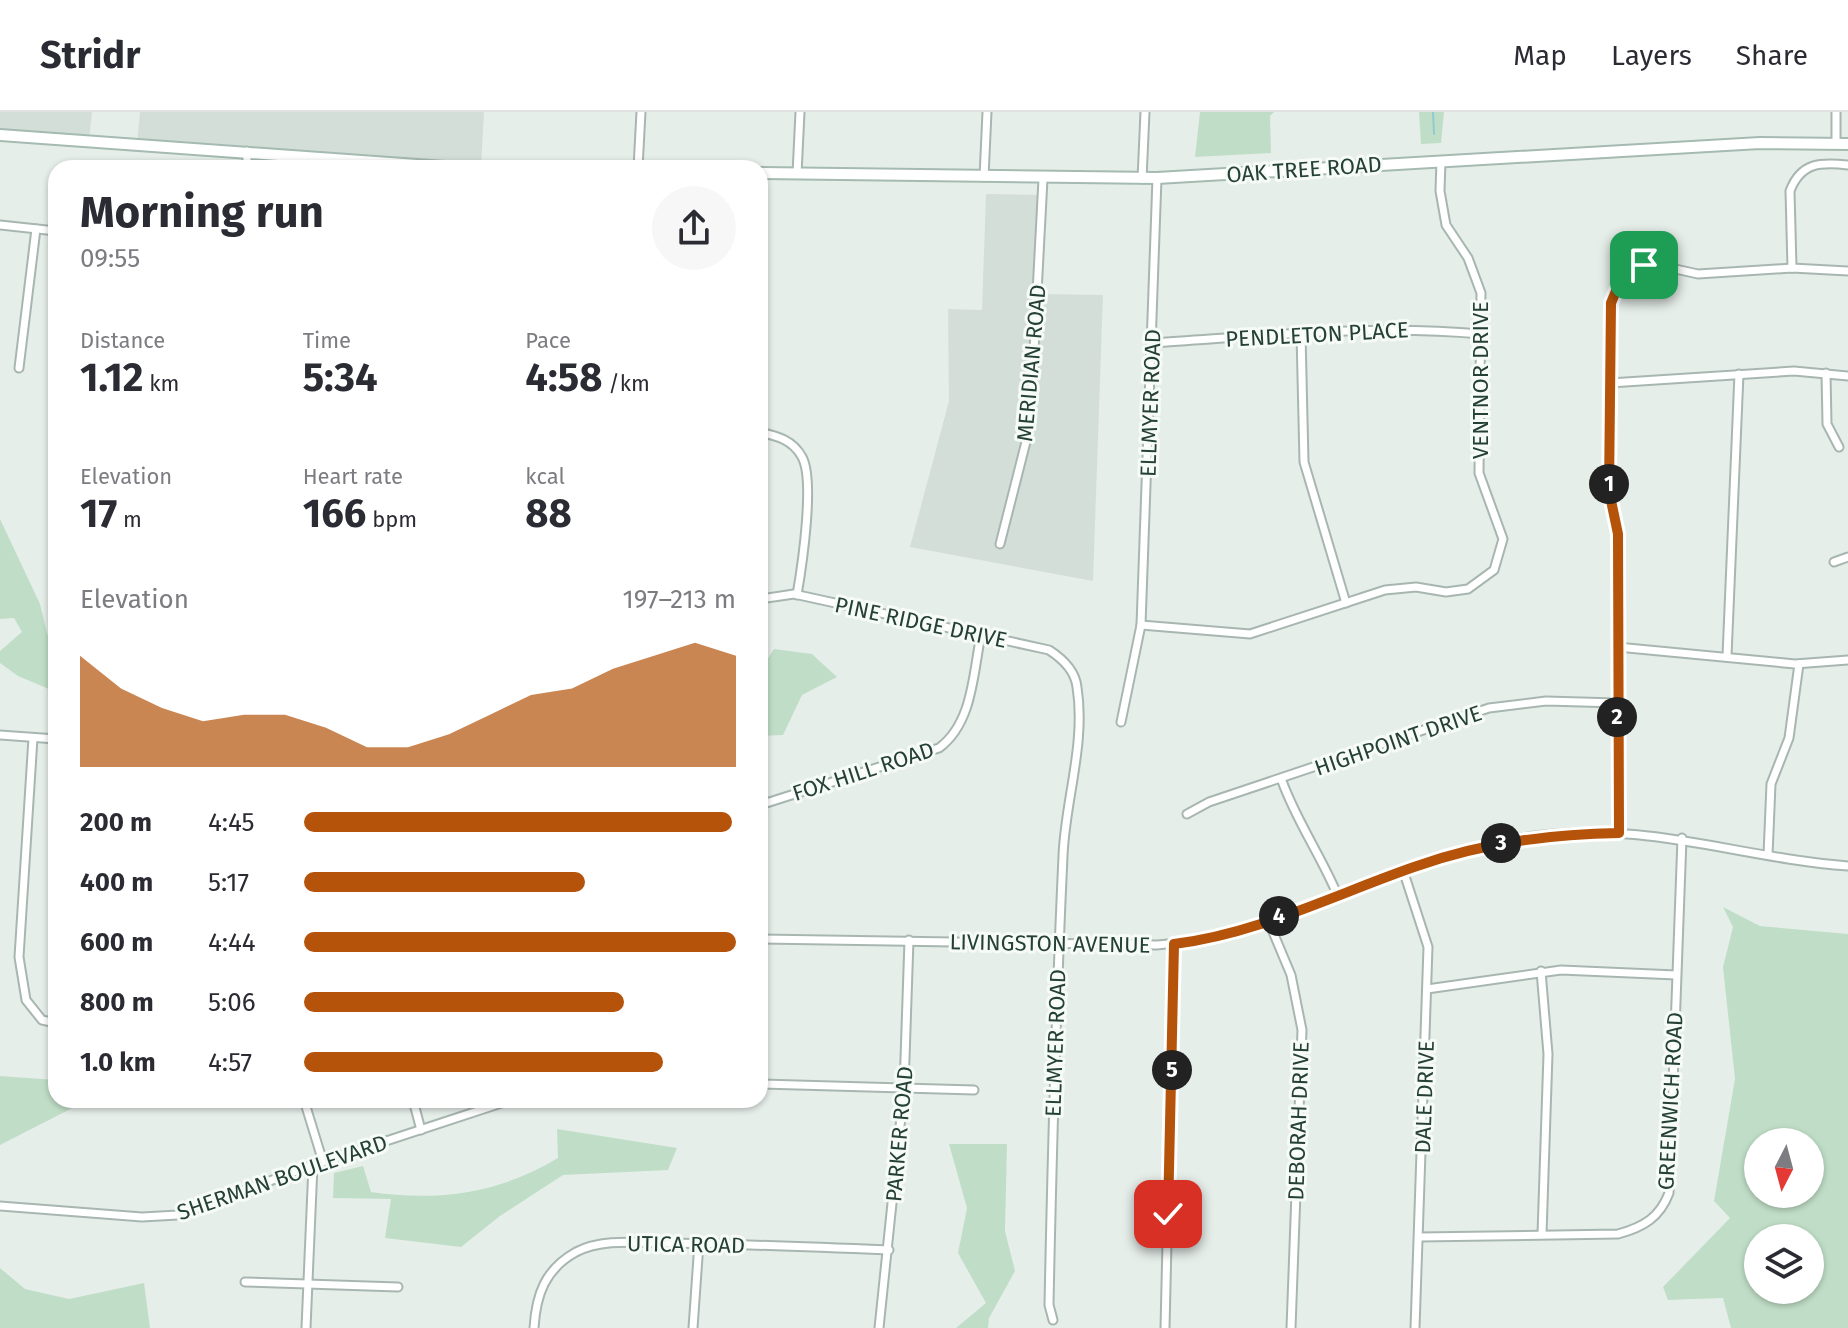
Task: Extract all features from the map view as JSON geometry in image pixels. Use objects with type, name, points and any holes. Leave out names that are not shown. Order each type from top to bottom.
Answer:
[{"type":"main road","points":[[0,135],[359,160]]},
{"type":"main road","name":"OAK TREE ROAD","points":[[768,173],[1142,179],[1760,143],[1842,143]]},
{"type":"street","points":[[638,160],[641,112]]},
{"type":"street","points":[[797,174],[800,112]]},
{"type":"street","points":[[984,177],[987,112]]},
{"type":"street","points":[[1142,179],[1145,112]]},
{"type":"street","points":[[1836,112],[1842,143]]},
{"type":"street","points":[[247,151],[247,160]]},
{"type":"street","name":"VENTNOR DRIVE","points":[[1141,625],[1250,634],[1395,588],[1446,592],[1468,589],[1487,578],[1499,560],[1501,526],[1483,483],[1478,460],[1481,334],[1478,278],[1446,225],[1442,211],[1441,161]]},
{"type":"street","points":[[1792,268],[1790,191],[1794,180],[1806,167],[1817,163],[1848,165]]},
{"type":"street","name":"ELLMYER ROAD","points":[[1121,722],[1141,625],[1157,178]]},
{"type":"street","name":"MERIDIAN ROAD","points":[[1000,544],[1030,426],[1043,179]]},
{"type":"street","points":[[0,225],[48,230]]},
{"type":"street","points":[[19,368],[36,229]]},
{"type":"street","points":[[1619,833],[1618,534],[1609,491],[1613,294],[1621,279],[1635,268],[1662,265],[1698,274],[1792,268],[1848,271]]},
{"type":"street","name":"PENDLETON PLACE","points":[[1152,343],[1423,329],[1481,334]]},
{"type":"street","points":[[1301,334],[1304,462],[1346,603]]},
{"type":"street","points":[[1610,383],[1739,374],[1826,373],[1848,376]]},
{"type":"street","points":[[1826,373],[1827,424],[1839,447]]},
{"type":"street","points":[[1727,656],[1739,374]]},
{"type":"street","points":[[768,435],[790,442],[807,467],[805,541],[797,595]]},
{"type":"street","points":[[1834,562],[1848,557]]},
{"type":"street","name":"PINE RIDGE DRIVE","points":[[768,598],[797,595],[1049,650],[1063,659],[1073,673]]},
{"type":"street","name":"FOX HILL ROAD","points":[[768,802],[939,748],[951,739],[966,711],[981,635]]},
{"type":"street","points":[[1617,647],[1799,664],[1848,660]]},
{"type":"street","points":[[1768,855],[1771,784],[1789,738],[1799,664]]},
{"type":"street","name":"ELLMYER ROAD","points":[[1053,1320],[1049,1290],[1063,846],[1073,799],[1077,746],[1077,687],[1073,673]]},
{"type":"street","name":"HIGHPOINT DRIVE","points":[[1187,814],[1209,802],[1282,781],[1489,708],[1546,701],[1617,703]]},
{"type":"street","points":[[0,735],[48,739]]},
{"type":"street","points":[[33,738],[19,957],[26,1000],[42,1020],[48,1021]]},
{"type":"street","points":[[1282,781],[1296,819],[1321,856],[1337,894]]},
{"type":"street","name":"LIVINGSTON AVENUE","points":[[768,939],[1174,944],[1217,937],[1403,870],[1536,836],[1619,833],[1682,838],[1768,855],[1848,866]]},
{"type":"street","name":"GREENWICH ROAD","points":[[1419,1237],[1618,1234],[1645,1224],[1663,1209],[1669,1193],[1682,838]]},
{"type":"street","name":"DALE DRIVE","points":[[1403,870],[1426,932],[1427,989],[1415,1328]]},
{"type":"street","name":"DEBORAH DRIVE","points":[[1268,920],[1291,975],[1302,1030],[1291,1328]]},
{"type":"street","name":"PARKER ROAD","points":[[879,1328],[904,1088],[909,940]]},
{"type":"street","points":[[1165,1328],[1174,944]]},
{"type":"street","points":[[1427,989],[1541,971],[1676,975]]},
{"type":"street","points":[[1541,971],[1548,1054],[1542,1234]]},
{"type":"street","points":[[768,1084],[974,1090]]},
{"type":"street","points":[[306,1108],[323,1162]]},
{"type":"street","points":[[415,1108],[421,1130]]},
{"type":"street","name":"SHERMAN BOULEVARD","points":[[0,1206],[168,1217],[487,1108]]},
{"type":"street","points":[[306,1328],[313,1165]]},
{"type":"street","name":"UTICA ROAD","points":[[534,1328],[537,1296],[543,1283],[575,1253],[607,1243],[889,1250]]},
{"type":"street","points":[[693,1328],[699,1243]]},
{"type":"street","points":[[245,1282],[398,1287]]},
{"type":"shaded area","points":[[0,112],[92,112],[89,140],[0,135]]},
{"type":"shaded area","points":[[140,112],[484,112],[481,160],[366,160],[137,144]]},
{"type":"shaded area","points":[[986,194],[1041,195],[1038,294],[1103,295],[1093,581],[910,547],[949,401],[948,309],[982,310]]},
{"type":"green space","points":[[1200,112],[1274,112],[1270,116],[1271,153],[1195,157]]},
{"type":"green space","points":[[1419,112],[1444,112],[1441,143],[1421,144]]},
{"type":"green space","points":[[0,519],[40,604],[48,637],[48,689],[18,676],[0,663],[0,651],[22,632],[14,618],[0,619]]},
{"type":"green space","points":[[774,649],[812,654],[837,677],[802,695],[783,735],[768,736],[768,658]]},
{"type":"green space","points":[[1723,907],[1760,926],[1848,934],[1848,1328],[1731,1328],[1723,1298],[1668,1300],[1663,1287],[1730,1218],[1714,1201],[1735,1079],[1723,967],[1733,927]]},
{"type":"green space","points":[[0,1076],[48,1079],[48,1108],[72,1108],[0,1145]]},
{"type":"green space","points":[[557,1129],[677,1148],[668,1170],[563,1175],[500,1216],[461,1247],[385,1238],[391,1199],[333,1198],[334,1173],[363,1166],[371,1192],[445,1195],[491,1187],[558,1158]]},
{"type":"green space","points":[[949,1144],[1007,1144],[1005,1231],[1015,1271],[989,1318],[988,1328],[956,1328],[986,1303],[958,1253],[967,1208]]},
{"type":"green space","points":[[0,1268],[25,1289],[69,1299],[144,1283],[150,1328],[0,1328]]},
{"type":"waterway","points":[[1433,112],[1434,134]]},
{"type":"route","points":[[1168,1214],[1174,944],[1247,928],[1458,853],[1536,836],[1619,833],[1618,534],[1609,491],[1611,303],[1621,279],[1644,265]]}]
